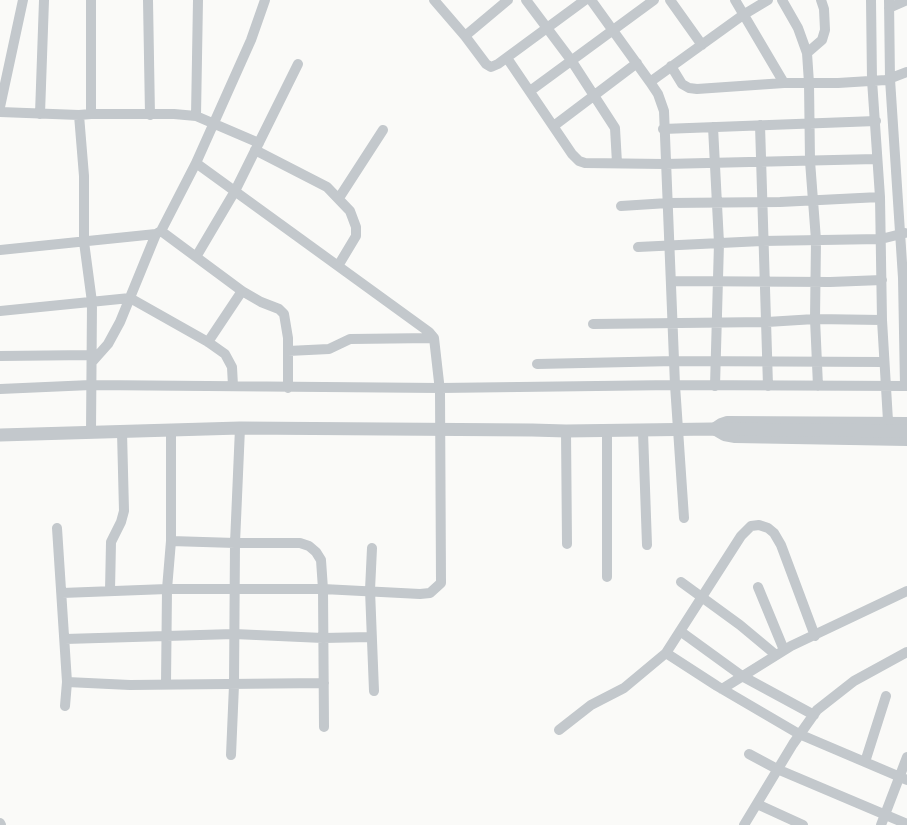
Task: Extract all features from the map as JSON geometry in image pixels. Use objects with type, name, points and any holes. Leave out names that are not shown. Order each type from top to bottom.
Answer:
[{"type":"street","points":[[0,107],[23,0]]},
{"type":"street","points":[[40,114],[44,0]]},
{"type":"street","points":[[91,0],[91,114]]},
{"type":"street","points":[[148,0],[150,114]]},
{"type":"street","points":[[196,116],[198,0]]},
{"type":"street","points":[[0,356],[92,359],[108,344],[120,322],[158,232],[196,163],[251,40],[265,0]]},
{"type":"street","points":[[434,0],[490,67],[494,67],[507,58],[584,0]]},
{"type":"street","points":[[465,36],[508,0]]},
{"type":"street","points":[[526,0],[571,60],[615,128],[617,163]]},
{"type":"street","points":[[591,0],[650,82],[662,102],[664,111],[663,129],[671,244],[676,388],[684,518]]},
{"type":"street","points":[[530,91],[612,29],[654,0]]},
{"type":"street","points":[[670,0],[702,45]]},
{"type":"street","points":[[735,0],[784,83]]},
{"type":"street","points":[[650,82],[743,15],[768,0]]},
{"type":"street","points":[[782,0],[798,28],[807,53],[810,161],[816,240],[815,319],[818,386]]},
{"type":"street","points":[[807,53],[822,40],[825,30],[824,9],[821,0]]},
{"type":"street","points":[[0,389],[233,386],[288,388],[440,389],[676,388],[715,386],[818,386],[885,388],[906,386],[901,234],[871,0]]},
{"type":"street","points":[[888,421],[886,409],[882,320],[883,239],[876,159],[876,121],[889,4],[907,0]]},
{"type":"street","points":[[507,58],[555,125],[572,154],[579,161],[585,163],[665,164],[876,159]]},
{"type":"street","points":[[555,125],[637,63]]},
{"type":"street","points":[[196,257],[235,191],[298,64]]},
{"type":"street","points":[[671,66],[682,84],[689,88],[881,80],[907,72]]},
{"type":"street","points":[[0,112],[79,115],[150,114],[196,116],[214,123],[327,187],[339,198],[350,211],[356,227],[356,236],[338,266]]},
{"type":"street","points":[[79,115],[84,176],[84,242],[92,302],[91,432]]},
{"type":"street","points":[[663,129],[876,121]]},
{"type":"street","points":[[760,125],[763,202],[762,241],[767,322],[768,386]]},
{"type":"street","points":[[713,127],[719,243],[715,386]]},
{"type":"street","points":[[339,198],[384,130]]},
{"type":"street","points":[[62,593],[167,589],[323,589],[430,593],[441,583],[439,430],[440,389],[434,338],[429,332],[196,163]]},
{"type":"street","points":[[622,206],[668,202],[763,202],[880,197]]},
{"type":"street","points":[[0,250],[84,242],[158,232],[196,257],[242,291],[261,302],[279,308],[284,314],[287,323],[288,388]]},
{"type":"street","points":[[638,247],[671,244],[762,241],[883,239],[901,234]]},
{"type":"street","points":[[672,281],[815,282],[882,280]]},
{"type":"street","points":[[208,342],[242,291]]},
{"type":"street","points":[[0,311],[130,298],[208,342],[225,354],[232,367],[233,386]]},
{"type":"street","points":[[593,324],[767,322],[815,319],[882,320]]},
{"type":"street","points":[[288,351],[329,349],[350,339],[434,338]]},
{"type":"street","points":[[537,364],[675,361],[884,362]]},
{"type":"street","points":[[712,429],[721,422],[727,421],[907,422]]},
{"type":"street","points":[[231,755],[234,685],[235,544],[240,428]]},
{"type":"street","points":[[0,435],[240,428],[643,432],[679,429],[712,429],[907,432]]},
{"type":"street","points":[[712,429],[724,436],[735,438],[907,441]]},
{"type":"street","points":[[166,684],[167,589],[171,541],[171,431]]},
{"type":"street","points":[[566,431],[567,544]]},
{"type":"street","points":[[607,431],[607,577]]},
{"type":"street","points":[[110,591],[111,542],[121,522],[124,511],[122,432]]},
{"type":"street","points":[[643,432],[647,544]]},
{"type":"street","points":[[560,730],[591,705],[624,688],[666,653],[701,596],[746,530],[751,526],[759,525],[768,528],[774,533],[781,545],[815,636]]},
{"type":"street","points":[[57,528],[67,682],[65,706]]},
{"type":"street","points":[[171,541],[235,544],[300,543],[309,546],[321,560],[323,589],[324,728]]},
{"type":"street","points":[[372,548],[370,590],[374,691]]},
{"type":"street","points":[[681,582],[780,653]]},
{"type":"street","points":[[758,587],[780,653]]},
{"type":"street","points":[[722,689],[780,653],[907,591]]},
{"type":"street","points":[[680,631],[742,676],[814,715]]},
{"type":"street","points":[[65,639],[234,634],[323,638],[371,637]]},
{"type":"street","points":[[744,825],[799,734],[814,715],[830,699],[854,681],[907,652]]},
{"type":"street","points":[[666,653],[722,689],[799,734],[904,779]]},
{"type":"street","points":[[67,682],[103,684],[234,685],[324,683]]},
{"type":"street","points":[[865,762],[886,696]]},
{"type":"street","points":[[749,754],[883,820],[907,824]]},
{"type":"street","points":[[883,820],[904,779],[907,757]]},
{"type":"street","points":[[757,804],[788,822],[802,825]]}]
